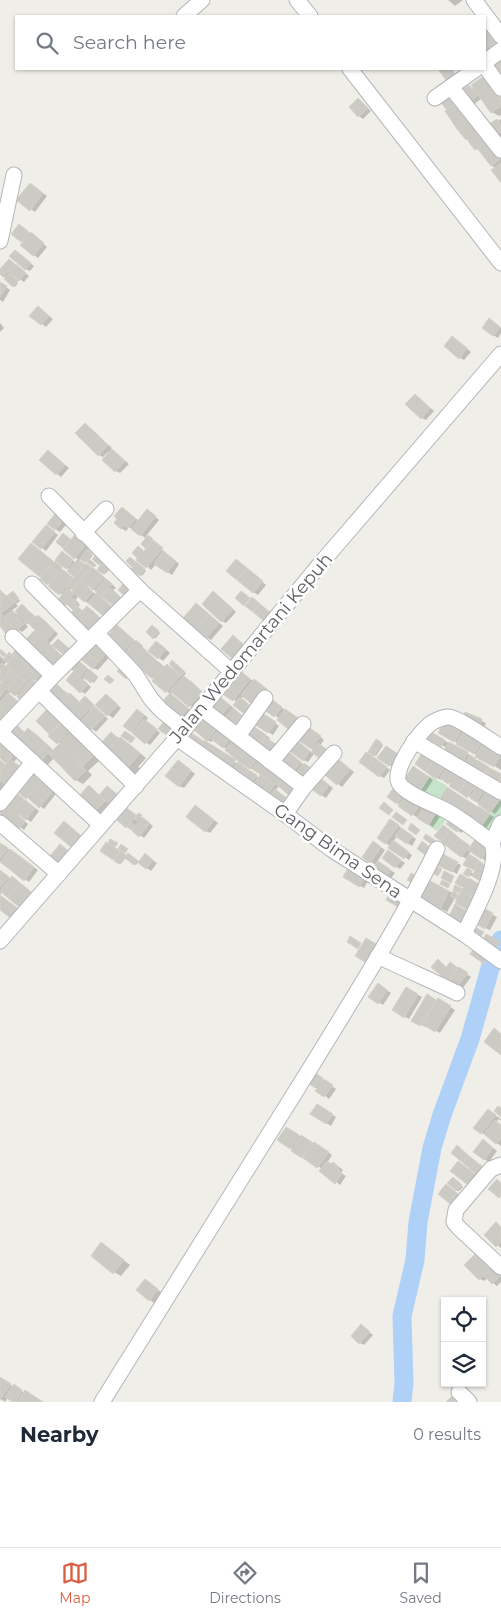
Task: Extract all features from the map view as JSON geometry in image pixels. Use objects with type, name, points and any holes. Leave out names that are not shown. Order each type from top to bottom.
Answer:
[{"type":"street","points":[[185,15],[202,0]]},
{"type":"street","points":[[297,0],[309,15]]},
{"type":"street","points":[[474,0],[485,15]]},
{"type":"street","points":[[486,16],[501,36]]},
{"type":"street","points":[[486,61],[501,50]]},
{"type":"street","points":[[486,67],[501,88]]},
{"type":"street","points":[[351,70],[501,263]]},
{"type":"street","points":[[435,98],[475,70]]},
{"type":"street","points":[[451,87],[501,150]]},
{"type":"street","points":[[0,241],[14,175]]},
{"type":"street","name":"Jalan Wedomartani Kepuh","points":[[2,934],[60,874],[136,786],[231,670],[501,354]]},
{"type":"street","points":[[49,496],[140,590],[231,670]]},
{"type":"street","points":[[83,533],[106,509]]},
{"type":"street","name":"Gang Bima Sena","points":[[32,584],[135,674],[151,699],[180,734],[331,849],[464,934],[501,961]]},
{"type":"street","points":[[101,825],[0,732],[38,691],[140,590]]},
{"type":"street","points":[[13,637],[53,676]]},
{"type":"street","points":[[38,691],[136,786]]},
{"type":"street","points":[[238,736],[265,698]]},
{"type":"street","points":[[201,708],[304,787]]},
{"type":"street","points":[[492,843],[445,810],[424,800],[399,783],[398,776],[399,768],[414,741],[431,723],[448,717],[457,720],[501,748]]},
{"type":"street","points":[[271,762],[303,724]]},
{"type":"street","points":[[414,741],[501,792]]},
{"type":"street","points":[[285,814],[304,787],[334,753]]},
{"type":"street","points":[[0,803],[33,762]]},
{"type":"street","points":[[0,823],[60,874]]},
{"type":"street","points":[[464,934],[491,872],[494,855],[492,843],[501,824]]},
{"type":"street","points":[[102,1402],[210,1232],[378,956],[411,901],[437,849]]},
{"type":"street","points":[[378,956],[457,993]]},
{"type":"street","points":[[501,1165],[491,1169],[460,1204],[454,1216],[454,1222],[501,1267]]},
{"type":"green space","points":[[430,776],[447,786],[435,805],[418,795]]},
{"type":"green space","points":[[501,798],[501,821],[493,839],[479,831]]},
{"type":"green space","points":[[440,808],[451,814],[437,831],[429,826]]},
{"type":"building","points":[[486,21],[501,42],[487,52],[486,50]]},
{"type":"building","points":[[501,53],[501,77],[490,61]]},
{"type":"building","points":[[439,70],[453,70],[457,77],[448,83]]},
{"type":"building","points":[[485,75],[501,97],[501,106],[491,113],[471,85]]},
{"type":"building","points":[[469,85],[477,96],[467,104],[459,92]]},
{"type":"building","points":[[448,91],[456,102],[446,109],[438,99]]},
{"type":"building","points":[[358,98],[368,108],[358,117],[349,107]]},
{"type":"building","points":[[458,102],[470,119],[457,129],[445,111]]},
{"type":"building","points":[[470,119],[479,131],[466,140],[457,129]]},
{"type":"building","points":[[497,119],[501,126],[501,131],[495,136],[488,125]]},
{"type":"building","points":[[479,132],[486,141],[475,150],[468,141]]},
{"type":"building","points":[[488,141],[501,158],[491,166],[478,149]]},
{"type":"building","points":[[501,163],[501,183],[491,170]]},
{"type":"building","points":[[30,183],[43,193],[30,211],[16,200]]},
{"type":"building","points":[[19,224],[29,232],[21,242],[11,234]]},
{"type":"building","points":[[31,232],[44,243],[33,256],[20,245]]},
{"type":"building","points":[[15,250],[31,263],[25,270],[9,256]]},
{"type":"building","points":[[9,259],[15,264],[3,277],[0,274],[0,269]]},
{"type":"building","points":[[16,264],[26,273],[19,281],[9,272]]},
{"type":"building","points":[[9,273],[18,281],[13,287],[4,279]]},
{"type":"building","points":[[0,282],[7,286],[0,297]]},
{"type":"building","points":[[38,306],[49,316],[41,325],[29,316]]},
{"type":"building","points":[[489,318],[500,327],[493,336],[482,328]]},
{"type":"building","points":[[452,336],[467,348],[459,359],[444,346]]},
{"type":"building","points":[[415,394],[430,408],[421,419],[405,404]]},
{"type":"building","points":[[85,423],[100,437],[90,448],[75,433]]},
{"type":"building","points":[[100,437],[108,445],[98,456],[90,448]]},
{"type":"building","points":[[112,449],[125,461],[115,472],[102,460]]},
{"type":"building","points":[[48,450],[65,465],[56,475],[39,460]]},
{"type":"building","points":[[122,507],[136,519],[128,528],[124,525],[121,529],[114,523],[117,519],[114,516]]},
{"type":"building","points":[[147,509],[156,516],[140,536],[131,529]]},
{"type":"building","points":[[58,510],[66,517],[55,530],[47,524]]},
{"type":"building","points":[[46,525],[55,532],[41,549],[32,542]]},
{"type":"building","points":[[78,531],[89,541],[74,559],[63,549]]},
{"type":"building","points":[[63,533],[70,539],[63,548],[56,542]]},
{"type":"building","points":[[148,535],[153,539],[145,548],[141,544]]},
{"type":"building","points":[[153,540],[163,548],[146,568],[136,560]]},
{"type":"building","points":[[31,543],[37,548],[24,564],[18,559]]},
{"type":"building","points":[[138,546],[143,550],[137,558],[132,553]]},
{"type":"building","points":[[37,548],[53,561],[40,577],[24,564]]},
{"type":"building","points":[[87,549],[92,553],[85,563],[80,559]]},
{"type":"building","points":[[62,551],[73,560],[66,569],[55,560]]},
{"type":"building","points":[[163,551],[176,561],[167,573],[154,564]]},
{"type":"building","points":[[99,552],[105,557],[99,565],[92,559]]},
{"type":"building","points":[[130,557],[136,562],[132,567],[126,561]]},
{"type":"building","points":[[78,559],[84,564],[74,577],[67,571]]},
{"type":"building","points":[[89,559],[95,564],[93,567],[87,562]]},
{"type":"building","points":[[236,559],[247,568],[237,580],[226,571]]},
{"type":"building","points":[[55,561],[62,567],[57,573],[49,567]]},
{"type":"building","points":[[137,562],[145,569],[140,576],[131,569]]},
{"type":"building","points":[[86,563],[91,567],[72,590],[67,586]]},
{"type":"building","points":[[101,564],[108,568],[103,574],[97,570]]},
{"type":"building","points":[[49,567],[57,573],[47,585],[40,579]]},
{"type":"building","points":[[92,567],[104,577],[93,590],[81,580]]},
{"type":"building","points":[[247,568],[263,581],[253,593],[237,580]]},
{"type":"building","points":[[62,569],[73,578],[59,595],[48,586]]},
{"type":"building","points":[[105,579],[112,584],[101,597],[95,591]]},
{"type":"building","points":[[81,581],[93,592],[84,602],[72,591]]},
{"type":"building","points":[[124,583],[132,590],[126,597],[118,590]]},
{"type":"building","points":[[67,588],[74,594],[65,605],[58,600]]},
{"type":"building","points":[[110,588],[121,598],[114,606],[102,597]]},
{"type":"building","points":[[0,590],[5,596],[0,600]]},
{"type":"building","points":[[13,591],[19,599],[14,603],[8,595]]},
{"type":"building","points":[[213,591],[233,609],[221,622],[202,604]]},
{"type":"building","points":[[241,591],[250,598],[244,606],[235,598]]},
{"type":"building","points":[[96,593],[115,609],[107,619],[88,603]]},
{"type":"building","points":[[8,595],[14,603],[0,614],[0,601]]},
{"type":"building","points":[[252,597],[260,604],[253,612],[245,606]]},
{"type":"building","points":[[73,598],[79,603],[73,610],[67,604]]},
{"type":"building","points":[[196,603],[209,614],[195,629],[183,618]]},
{"type":"building","points":[[22,604],[34,617],[27,624],[15,611]]},
{"type":"building","points":[[260,604],[271,613],[264,621],[253,612]]},
{"type":"building","points":[[77,606],[86,614],[79,622],[70,614]]},
{"type":"building","points":[[87,606],[106,624],[102,628],[83,610]]},
{"type":"building","points":[[12,610],[24,624],[16,631],[4,617]]},
{"type":"building","points":[[1,614],[13,629],[6,634],[0,626]]},
{"type":"building","points":[[209,614],[219,623],[206,638],[195,629]]},
{"type":"building","points":[[38,615],[55,631],[46,640],[29,624]]},
{"type":"building","points":[[87,615],[98,626],[90,635],[79,624]]},
{"type":"building","points":[[117,625],[134,640],[123,652],[106,637]]},
{"type":"building","points":[[152,625],[159,631],[153,639],[146,632]]},
{"type":"building","points":[[35,630],[49,643],[38,655],[24,641]]},
{"type":"building","points":[[233,635],[245,646],[233,659],[221,649]]},
{"type":"building","points":[[58,639],[71,650],[65,656],[52,645]]},
{"type":"building","points":[[99,639],[110,649],[99,662],[88,653]]},
{"type":"building","points":[[136,640],[143,646],[131,660],[124,654]]},
{"type":"building","points":[[156,641],[166,649],[158,659],[148,651]]},
{"type":"building","points":[[50,644],[65,659],[54,670],[39,656]]},
{"type":"building","points":[[19,646],[30,655],[24,664],[12,654]]},
{"type":"building","points":[[143,648],[156,660],[145,673],[132,661]]},
{"type":"building","points":[[0,649],[6,654],[4,657],[0,654]]},
{"type":"building","points":[[85,651],[98,662],[93,669],[79,658]]},
{"type":"building","points":[[9,652],[13,656],[8,663],[3,660]]},
{"type":"building","points":[[14,656],[23,663],[15,673],[6,666]]},
{"type":"building","points":[[78,660],[87,668],[80,677],[70,668]]},
{"type":"building","points":[[156,660],[164,667],[153,679],[145,673]]},
{"type":"building","points":[[172,660],[185,672],[181,676],[169,664]]},
{"type":"building","points":[[27,661],[36,668],[33,672],[24,666]]},
{"type":"building","points":[[2,663],[10,670],[1,683],[0,665]]},
{"type":"building","points":[[167,664],[180,676],[166,693],[152,681]]},
{"type":"building","points":[[23,665],[33,673],[26,682],[16,674]]},
{"type":"building","points":[[123,665],[132,673],[126,679],[117,671]]},
{"type":"building","points":[[36,669],[41,673],[35,681],[30,677]]},
{"type":"building","points":[[89,669],[97,676],[91,683],[83,677]]},
{"type":"building","points":[[10,670],[17,676],[8,688],[1,683]]},
{"type":"building","points":[[73,672],[88,684],[80,693],[66,680]]},
{"type":"building","points":[[242,672],[250,679],[233,701],[224,695]]},
{"type":"building","points":[[108,675],[114,680],[110,684],[104,679]]},
{"type":"building","points":[[18,676],[26,682],[15,696],[7,690]]},
{"type":"building","points":[[184,676],[202,692],[189,707],[170,691]]},
{"type":"building","points":[[31,679],[40,686],[26,704],[17,697]]},
{"type":"building","points":[[254,679],[267,689],[254,706],[241,695]]},
{"type":"building","points":[[54,681],[68,695],[57,706],[43,692]]},
{"type":"building","points":[[0,683],[6,689],[0,697]]},
{"type":"building","points":[[8,693],[21,704],[11,717],[0,708],[0,702]]},
{"type":"building","points":[[70,693],[88,710],[75,723],[57,707]]},
{"type":"building","points":[[170,693],[188,708],[180,718],[161,703]]},
{"type":"building","points":[[106,694],[118,705],[107,716],[95,705]]},
{"type":"building","points":[[85,696],[94,705],[90,710],[80,701]]},
{"type":"building","points":[[220,697],[230,705],[219,718],[210,710]]},
{"type":"building","points":[[240,697],[252,707],[246,715],[233,705]]},
{"type":"building","points":[[270,698],[282,707],[274,717],[262,708]]},
{"type":"building","points":[[50,706],[63,720],[49,734],[36,721]]},
{"type":"building","points":[[94,706],[105,716],[91,730],[81,721]]},
{"type":"building","points":[[233,708],[245,718],[235,731],[223,721]]},
{"type":"building","points":[[0,709],[10,717],[0,726]]},
{"type":"building","points":[[137,709],[144,715],[131,732],[123,726]]},
{"type":"building","points":[[285,709],[301,720],[292,732],[277,720]]},
{"type":"building","points":[[259,711],[276,722],[268,733],[251,722]]},
{"type":"building","points":[[465,712],[482,719],[478,729],[461,722]]},
{"type":"building","points":[[144,719],[157,729],[145,744],[132,733]]},
{"type":"building","points":[[166,719],[177,728],[169,737],[158,729]]},
{"type":"building","points":[[204,719],[216,729],[207,741],[194,730]]},
{"type":"building","points":[[64,720],[72,728],[57,744],[48,736]]},
{"type":"building","points":[[445,720],[461,730],[454,742],[438,733]]},
{"type":"building","points":[[17,725],[24,732],[16,740],[9,733]]},
{"type":"building","points":[[252,725],[266,735],[259,745],[245,735]]},
{"type":"building","points":[[221,726],[233,735],[223,748],[211,739]]},
{"type":"building","points":[[307,726],[321,736],[311,749],[297,739]]},
{"type":"building","points":[[28,728],[52,749],[38,764],[15,743]]},
{"type":"building","points":[[426,729],[445,740],[441,747],[422,736]]},
{"type":"building","points":[[73,730],[96,753],[83,766],[60,743]]},
{"type":"building","points":[[464,730],[482,741],[474,754],[456,744]]},
{"type":"building","points":[[125,731],[135,738],[131,743],[121,736]]},
{"type":"building","points":[[111,732],[118,738],[109,750],[101,743]]},
{"type":"building","points":[[190,732],[202,740],[195,749],[184,741]]},
{"type":"building","points":[[236,736],[249,747],[238,761],[225,750]]},
{"type":"building","points":[[120,737],[140,753],[126,770],[107,754]]},
{"type":"building","points":[[266,737],[279,747],[271,757],[258,748]]},
{"type":"building","points":[[295,739],[310,751],[303,761],[287,749]]},
{"type":"building","points":[[376,739],[382,743],[377,751],[371,747]]},
{"type":"building","points":[[204,740],[223,752],[215,763],[196,751]]},
{"type":"building","points":[[0,742],[17,751],[6,764],[0,758]]},
{"type":"building","points":[[449,742],[468,752],[461,766],[441,755]]},
{"type":"building","points":[[318,743],[330,752],[324,761],[311,752]]},
{"type":"building","points":[[483,743],[501,753],[494,767],[475,757]]},
{"type":"building","points":[[59,744],[86,770],[75,781],[49,754]]},
{"type":"building","points":[[386,746],[398,754],[389,766],[377,758]]},
{"type":"building","points":[[249,747],[260,755],[249,769],[238,761]]},
{"type":"building","points":[[371,747],[377,751],[374,756],[368,752]]},
{"type":"building","points":[[286,750],[301,762],[293,772],[278,760]]},
{"type":"building","points":[[424,750],[435,758],[426,772],[415,764]]},
{"type":"building","points":[[223,752],[236,760],[228,771],[215,763]]},
{"type":"building","points":[[366,752],[375,758],[367,768],[359,762]]},
{"type":"building","points":[[470,755],[476,759],[469,771],[463,767]]},
{"type":"building","points":[[261,757],[284,774],[276,785],[252,769]]},
{"type":"building","points":[[375,758],[387,767],[379,777],[367,768]]},
{"type":"building","points":[[435,758],[446,765],[436,779],[426,772]]},
{"type":"building","points":[[10,759],[24,770],[9,788],[0,781],[0,772]]},
{"type":"building","points":[[338,759],[350,769],[337,785],[325,775]]},
{"type":"building","points":[[0,760],[5,765],[0,771]]},
{"type":"building","points":[[178,760],[191,770],[179,787],[165,776]]},
{"type":"building","points":[[477,760],[489,767],[483,779],[471,773]]},
{"type":"building","points":[[238,762],[247,769],[240,779],[230,772]]},
{"type":"building","points":[[304,763],[315,771],[307,781],[296,773]]},
{"type":"building","points":[[413,766],[429,777],[420,791],[404,780]]},
{"type":"building","points":[[448,766],[457,772],[448,784],[440,778]]},
{"type":"building","points":[[32,767],[44,777],[26,799],[14,789]]},
{"type":"building","points":[[490,768],[501,774],[499,784],[485,776]]},
{"type":"building","points":[[247,769],[257,775],[249,785],[240,779]]},
{"type":"building","points":[[457,774],[467,780],[459,792],[449,786]]},
{"type":"building","points":[[260,775],[274,785],[265,798],[251,788]]},
{"type":"building","points":[[286,775],[300,786],[291,797],[277,785]]},
{"type":"building","points":[[320,778],[329,785],[321,796],[311,789]]},
{"type":"building","points":[[44,779],[55,788],[39,808],[28,798]]},
{"type":"building","points":[[467,780],[475,786],[467,798],[459,792]]},
{"type":"building","points":[[89,785],[105,801],[95,811],[79,796]]},
{"type":"building","points":[[107,786],[118,795],[110,804],[99,795]]},
{"type":"building","points":[[395,786],[405,793],[397,804],[387,797]]},
{"type":"building","points":[[477,786],[484,790],[476,802],[470,798]]},
{"type":"building","points":[[447,787],[476,806],[467,820],[438,801]]},
{"type":"building","points":[[275,789],[290,801],[284,809],[268,797]]},
{"type":"building","points":[[487,790],[500,799],[490,813],[478,804]]},
{"type":"building","points":[[15,792],[24,799],[14,811],[5,804]]},
{"type":"building","points":[[407,793],[421,803],[412,816],[398,806]]},
{"type":"building","points":[[24,799],[35,808],[26,820],[14,811]]},
{"type":"building","points":[[384,802],[393,810],[389,815],[379,808]]},
{"type":"building","points":[[3,804],[25,821],[19,829],[0,814],[0,808]]},
{"type":"building","points":[[425,804],[437,811],[428,825],[417,818]]},
{"type":"building","points":[[195,805],[214,820],[205,832],[186,817]]},
{"type":"building","points":[[478,806],[490,814],[480,828],[469,821]]},
{"type":"building","points":[[127,808],[136,815],[126,828],[117,820]]},
{"type":"building","points":[[396,812],[407,820],[403,825],[392,817]]},
{"type":"building","points":[[138,813],[142,815],[137,821],[134,819]]},
{"type":"building","points":[[452,816],[463,824],[457,832],[446,824]]},
{"type":"building","points":[[142,817],[150,823],[139,837],[132,831]]},
{"type":"building","points":[[390,819],[399,825],[385,844],[377,838]]},
{"type":"building","points":[[64,821],[86,840],[76,851],[54,833]]},
{"type":"building","points":[[131,822],[135,825],[132,830],[127,827]]},
{"type":"building","points":[[411,823],[420,830],[416,835],[408,829]]},
{"type":"building","points":[[443,825],[450,830],[441,841],[434,836]]},
{"type":"building","points":[[401,828],[413,836],[407,844],[395,836]]},
{"type":"building","points":[[450,830],[459,838],[450,849],[441,841]]},
{"type":"building","points":[[426,834],[436,841],[433,845],[423,838]]},
{"type":"building","points":[[459,838],[470,846],[461,857],[450,849]]},
{"type":"building","points":[[476,838],[489,847],[481,859],[468,850]]},
{"type":"building","points":[[110,839],[118,843],[115,847],[108,843]]},
{"type":"building","points":[[393,840],[409,852],[404,859],[388,848]]},
{"type":"building","points":[[373,841],[381,847],[370,863],[362,857]]},
{"type":"building","points":[[422,841],[432,849],[427,856],[417,849]]},
{"type":"building","points":[[106,842],[120,851],[113,860],[100,851]]},
{"type":"building","points":[[0,843],[8,848],[0,858]]},
{"type":"building","points":[[60,844],[72,854],[62,866],[50,856]]},
{"type":"building","points":[[121,844],[128,849],[125,853],[118,849]]},
{"type":"building","points":[[10,849],[18,855],[8,868],[0,862]]},
{"type":"building","points":[[388,850],[401,860],[395,868],[382,858]]},
{"type":"building","points":[[121,851],[126,855],[119,864],[114,861]]},
{"type":"building","points":[[439,852],[458,862],[452,872],[433,863]]},
{"type":"building","points":[[128,853],[137,860],[134,865],[125,858]]},
{"type":"building","points":[[145,853],[153,860],[146,869],[138,863]]},
{"type":"building","points":[[469,854],[479,860],[474,870],[463,865]]},
{"type":"building","points":[[18,855],[34,867],[24,881],[8,868]]},
{"type":"building","points":[[378,861],[391,870],[383,881],[370,871]]},
{"type":"building","points":[[479,862],[488,867],[480,881],[472,876]]},
{"type":"building","points":[[432,864],[442,869],[438,876],[428,871]]},
{"type":"building","points":[[348,868],[365,878],[359,887],[343,877]]},
{"type":"building","points":[[467,868],[472,871],[469,877],[463,874]]},
{"type":"building","points":[[0,870],[9,877],[0,887]]},
{"type":"building","points":[[444,871],[454,876],[451,883],[441,878]]},
{"type":"building","points":[[411,873],[420,878],[417,885],[407,880]]},
{"type":"building","points":[[460,874],[467,878],[461,887],[455,883]]},
{"type":"building","points":[[12,876],[20,883],[8,898],[0,891]]},
{"type":"building","points":[[425,878],[449,891],[440,909],[415,896]]},
{"type":"building","points":[[469,878],[484,887],[477,900],[461,891]]},
{"type":"building","points":[[442,880],[450,884],[448,888],[440,884]]},
{"type":"building","points":[[20,883],[35,895],[23,910],[8,898]]},
{"type":"building","points":[[455,885],[462,889],[459,893],[453,890]]},
{"type":"building","points":[[453,891],[458,894],[455,899],[450,896]]},
{"type":"building","points":[[461,891],[477,900],[470,911],[455,903]]},
{"type":"building","points":[[389,894],[401,900],[398,907],[386,900]]},
{"type":"building","points":[[0,895],[20,910],[12,919],[0,910]]},
{"type":"building","points":[[455,904],[470,913],[463,926],[448,918]]},
{"type":"building","points":[[483,908],[493,913],[485,929],[474,923]]},
{"type":"building","points":[[473,926],[484,932],[479,939],[469,933]]},
{"type":"building","points":[[486,934],[500,941],[496,949],[482,941]]},
{"type":"building","points":[[350,936],[361,943],[358,949],[347,942]]},
{"type":"building","points":[[366,938],[381,947],[370,965],[355,956]]},
{"type":"building","points":[[475,947],[488,957],[484,964],[470,954]]},
{"type":"building","points":[[438,959],[445,966],[439,974],[431,967]]},
{"type":"building","points":[[450,962],[458,968],[445,985],[437,979]]},
{"type":"building","points":[[459,967],[468,973],[457,987],[449,981]]},
{"type":"building","points":[[378,983],[387,990],[378,1004],[368,997]]},
{"type":"building","points":[[406,987],[418,994],[404,1018],[392,1010]]},
{"type":"building","points":[[427,994],[436,1000],[420,1026],[411,1021]]},
{"type":"building","points":[[438,998],[451,1006],[435,1032],[422,1024]]},
{"type":"building","points":[[494,1028],[501,1034],[501,1055],[484,1042]]},
{"type":"building","points":[[314,1072],[323,1078],[315,1088],[307,1082]]},
{"type":"building","points":[[324,1079],[333,1085],[324,1097],[315,1091]]},
{"type":"building","points":[[317,1104],[333,1114],[326,1124],[310,1114]]},
{"type":"building","points":[[498,1106],[501,1108],[501,1117],[494,1111]]},
{"type":"building","points":[[488,1109],[496,1115],[481,1134],[473,1128]]},
{"type":"building","points":[[495,1120],[501,1125],[501,1138],[496,1144],[484,1134]]},
{"type":"building","points":[[286,1127],[299,1135],[290,1149],[277,1140]]},
{"type":"building","points":[[301,1135],[312,1142],[302,1158],[291,1151]]},
{"type":"building","points":[[483,1139],[493,1148],[484,1160],[473,1152]]},
{"type":"building","points":[[314,1142],[329,1152],[317,1168],[303,1158]]},
{"type":"building","points":[[457,1145],[469,1156],[463,1163],[451,1153]]},
{"type":"building","points":[[469,1156],[483,1167],[477,1175],[463,1163]]},
{"type":"building","points":[[327,1161],[331,1164],[333,1162],[342,1173],[335,1184],[319,1171]]},
{"type":"building","points":[[458,1161],[476,1175],[468,1185],[450,1171]]},
{"type":"building","points":[[453,1177],[462,1185],[456,1191],[447,1183]]},
{"type":"building","points":[[497,1179],[501,1183],[501,1195],[499,1198],[488,1189]]},
{"type":"building","points":[[446,1184],[462,1197],[454,1207],[438,1194]]},
{"type":"building","points":[[496,1222],[501,1227],[501,1231],[491,1242],[484,1235]]},
{"type":"building","points":[[501,1231],[501,1242],[496,1247],[491,1242]]},
{"type":"building","points":[[101,1242],[124,1260],[113,1274],[91,1256]]},
{"type":"building","points":[[478,1251],[493,1265],[479,1280],[464,1265]]},
{"type":"building","points":[[494,1266],[501,1272],[501,1275],[492,1284],[484,1276]]},
{"type":"building","points":[[145,1279],[158,1289],[149,1301],[136,1290]]},
{"type":"building","points":[[361,1324],[370,1332],[359,1344],[351,1336]]},
{"type":"building","points":[[0,1377],[11,1384],[0,1400]]},
{"type":"building","points":[[14,1384],[22,1390],[15,1402],[13,1402],[5,1397]]},
{"type":"building","points":[[25,1390],[43,1402],[17,1402]]},
{"type":"building","points":[[455,1393],[465,1402],[446,1402]]},
{"type":"waterway","points":[[495,953],[501,940]]},
{"type":"waterway","points":[[402,1402],[404,1383],[402,1316],[415,1260],[418,1222],[432,1148],[470,1039],[491,965]]}]
